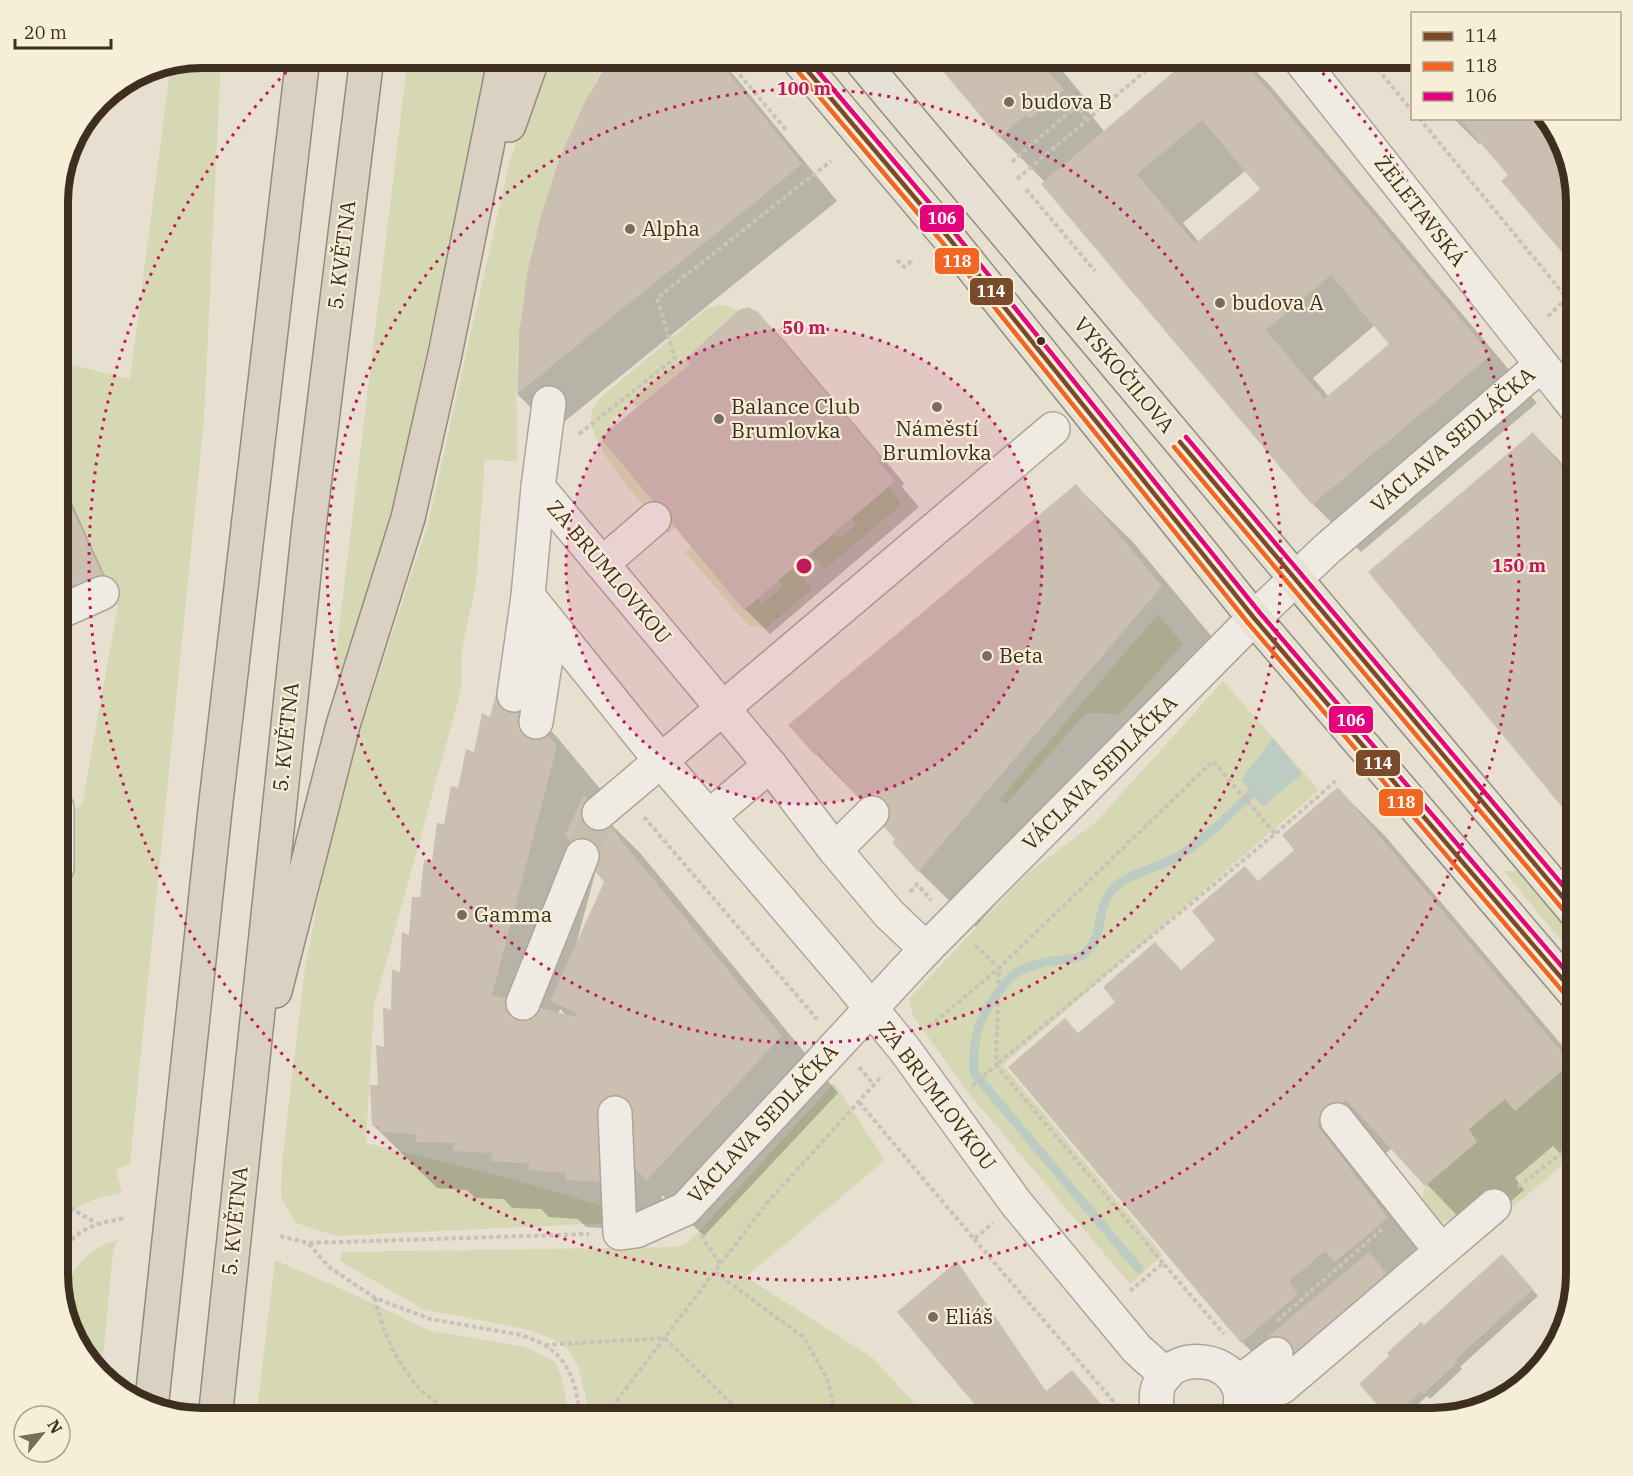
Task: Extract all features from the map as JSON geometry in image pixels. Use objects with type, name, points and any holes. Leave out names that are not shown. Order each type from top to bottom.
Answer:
[{"type":"highway","points":[[152,1399],[215,810],[302,68]]},
{"type":"highway","name":"5. KVĚTNA","points":[[216,1408],[309,526],[367,68]]},
{"type":"highway","points":[[247,1103],[343,725],[408,518],[504,68]]},
{"type":"highway","points":[[467,245],[529,68]]},
{"type":"main road","points":[[805,68],[953,244],[1254,618],[1566,983]]},
{"type":"main road","name":"VYSKOČILOVA","points":[[867,68],[1566,901]]},
{"type":"street","name":"ŽELETAVSKÁ","points":[[1307,68],[1565,395]]},
{"type":"street","name":"VÁCLAVA SEDLÁČKA","points":[[620,1233],[636,1231],[685,1209],[926,949],[1254,618],[1294,579],[1541,365]]},
{"type":"street","points":[[538,487],[549,403]]},
{"type":"street","points":[[611,803],[653,751],[1053,429]]},
{"type":"street","name":"ZA BRUMLOVKOU","points":[[538,487],[770,765],[889,914],[926,949]]},
{"type":"street","name":"ZA BRUMLOVKOU","points":[[538,487],[528,596],[653,751],[905,1050],[1016,1203],[1137,1349],[1166,1375]]},
{"type":"street","points":[[602,564],[654,519]]},
{"type":"street","points":[[68,608],[102,593]]},
{"type":"street","points":[[514,695],[528,596]]},
{"type":"street","points":[[536,722],[551,626]]},
{"type":"street","points":[[709,817],[770,765]]},
{"type":"street","points":[[830,843],[867,807]]},
{"type":"street","points":[[523,1003],[582,855]]},
{"type":"street","points":[[615,1113],[620,1233]]},
{"type":"street","points":[[1337,1120],[1441,1251]]},
{"type":"street","points":[[1238,1404],[1282,1387],[1494,1206]]},
{"type":"street","points":[[1238,1404],[1276,1354]]},
{"type":"street","points":[[1157,1408],[1157,1392],[1166,1375],[1175,1367],[1198,1360],[1221,1366],[1230,1374],[1238,1404]]},
{"type":"path","points":[[733,68],[787,131]]},
{"type":"path","points":[[1017,179],[1149,68]]},
{"type":"path","points":[[1377,68],[1411,109]]},
{"type":"path","points":[[1012,162],[1076,106],[1086,119]]},
{"type":"path","points":[[1421,120],[1565,294]]},
{"type":"path","points":[[576,444],[578,435],[675,357],[657,298],[831,161]]},
{"type":"path","points":[[1026,189],[1095,271]]},
{"type":"path","points":[[897,260],[904,267],[914,259]]},
{"type":"path","points":[[1547,317],[1565,301]]},
{"type":"path","points":[[611,1408],[766,1204],[905,1050],[999,968],[1213,761],[1275,834]]},
{"type":"path","points":[[964,1093],[1338,779]]},
{"type":"path","points":[[611,803],[820,1022]]},
{"type":"path","points":[[999,968],[996,1065],[1224,1335]]},
{"type":"path","points":[[859,1102],[1120,1408]]},
{"type":"path","points":[[1494,1206],[1566,1150]]},
{"type":"path","points":[[974,1239],[1016,1203]]},
{"type":"path","points":[[68,1206],[97,1223]]},
{"type":"path","points":[[1275,1322],[1406,1209]]},
{"type":"path","points":[[68,1249],[80,1232],[97,1223],[125,1218]]},
{"type":"path","points":[[280,1236],[308,1243],[620,1233]]},
{"type":"path","points":[[308,1243],[329,1267],[375,1298],[430,1319],[522,1335],[544,1345],[560,1357],[575,1382],[579,1408]]},
{"type":"path","points":[[1128,1293],[1163,1263]]},
{"type":"path","points":[[715,1272],[803,1337],[827,1378],[834,1408]]},
{"type":"path","points":[[375,1298],[380,1322],[402,1364],[418,1387],[442,1408]]},
{"type":"path","points":[[544,1345],[664,1338],[736,1408]]},
{"type":"green space","points":[[220,68],[204,419],[130,1164],[116,1169],[122,1193],[93,1200],[77,1208],[68,1216],[68,812],[82,805],[118,606],[68,498],[68,364],[130,379],[170,71]]},
{"type":"green space","points":[[407,68],[487,68],[399,481],[377,565],[341,671],[334,670]]},
{"type":"green space","points":[[540,68],[602,68],[576,123],[549,190],[530,260],[523,296],[518,349],[517,461],[485,460],[476,584],[462,649],[461,690],[374,1006],[366,1143],[515,1180],[603,1206],[605,1223],[336,1236],[296,1223],[281,1197],[282,1162],[305,968],[334,821],[358,738],[428,523],[509,164]]},
{"type":"green space","points":[[718,305],[739,310],[686,358],[690,364],[637,408],[632,403],[610,422],[614,427],[600,438],[675,528],[668,533],[607,458],[592,426],[592,412],[602,396],[705,310]]},
{"type":"green space","points":[[889,487],[900,506],[825,569],[816,558],[799,572],[812,589],[766,628],[750,626],[746,623],[685,552],[691,547],[744,610],[758,598],[762,604],[783,586],[779,580],[834,534],[839,538],[856,525],[852,518]]},
{"type":"green space","points":[[1158,614],[1183,644],[1120,714],[1086,713],[1006,804],[1000,799]]},
{"type":"green space","points":[[1223,681],[1319,790],[1003,1065],[1163,1255],[1130,1284],[970,1095],[913,1016],[909,999],[1028,873],[1096,822]],"holes":[[[1301,774],[1263,807],[1241,780]]]},
{"type":"green space","points":[[1504,871],[1520,871],[1566,926],[1566,946]]},
{"type":"green space","points":[[1566,1067],[1566,1162],[1492,1225],[1468,1214],[1440,1223],[1420,1211],[1425,1186],[1477,1142],[1469,1129],[1505,1099],[1516,1110]]},
{"type":"green space","points":[[834,1083],[885,1160],[746,1277],[873,1358],[919,1408],[588,1408],[578,1366],[570,1352],[558,1341],[530,1330],[423,1309],[340,1261],[342,1252],[677,1247],[690,1241]]},
{"type":"green space","points":[[118,1240],[113,1252],[102,1364],[81,1334],[72,1309],[68,1285],[73,1272],[88,1254],[105,1244]]},
{"type":"green space","points":[[275,1260],[428,1330],[525,1347],[548,1358],[556,1363],[568,1408],[257,1408]]},
{"type":"shaded area","points":[[1273,738],[1302,774],[1263,807],[1241,780]]},
{"type":"building","name":"Alpha","points":[[604,68],[724,68],[802,164],[517,394],[519,333],[527,273],[541,215],[560,157],[585,102]]},
{"type":"building","name":"budova B","points":[[940,68],[1046,68],[1064,90],[1029,119],[1026,115],[999,138]]},
{"type":"building","name":"budova A","points":[[1178,68],[1249,68],[1491,355],[1312,505],[1041,184]],"holes":[[[1202,120],[1260,189],[1195,244],[1137,174]],[[1331,275],[1389,344],[1324,399],[1266,330]]]},
{"type":"building","points":[[1461,120],[1538,120],[1548,135],[1561,167],[1565,193],[1565,256],[1501,181],[1508,175]]},
{"type":"building","points":[[748,307],[758,312],[880,457],[878,461],[895,481],[744,610],[600,438],[690,364],[685,359],[739,310]]},
{"type":"building","points":[[1533,432],[1565,471],[1566,811],[1368,572]]},
{"type":"building","name":"Beta","points":[[1076,484],[1162,586],[918,872],[892,842],[895,839],[818,752],[815,755],[788,725]]},
{"type":"building","points":[[68,500],[104,578],[68,595]]},
{"type":"building","name":"Gamma","points":[[500,677],[557,746],[492,995],[576,1017],[576,1013],[550,1001],[604,882],[565,835],[584,795],[782,1036],[647,1180],[624,1159],[607,1182],[565,1180],[566,1173],[528,1170],[529,1163],[491,1161],[492,1153],[452,1151],[455,1143],[416,1142],[417,1134],[379,1132],[380,1126],[372,1126],[370,1085],[378,1085],[376,1045],[384,1047],[383,1007],[391,1010],[392,969],[400,972],[402,932],[409,935],[412,897],[420,897],[424,860],[432,861],[437,823],[444,824],[451,786],[458,788],[466,749],[474,752],[482,713],[490,717]]},
{"type":"building","points":[[1338,787],[1566,1057],[1566,1067],[1515,1111],[1505,1099],[1469,1129],[1477,1142],[1425,1186],[1346,1100],[1317,1125],[1388,1218],[1335,1262],[1325,1251],[1289,1281],[1298,1294],[1241,1343],[1008,1067],[1065,1018],[1078,1033],[1115,1002],[1103,987],[1155,942],[1181,970],[1215,940],[1192,911],[1245,866],[1258,881],[1294,850],[1282,835]]},
{"type":"building","points":[[1369,1252],[1392,1280],[1287,1368],[1264,1340]]},
{"type":"building","points":[[1502,1254],[1533,1289],[1455,1360],[1458,1362],[1423,1394],[1420,1392],[1402,1408],[1380,1408],[1359,1384],[1389,1356],[1387,1353],[1421,1322],[1424,1325]]},
{"type":"building","points":[[957,1261],[1046,1391],[1072,1370],[1105,1408],[978,1408],[897,1312]]},
{"type":"waterway","points":[[1139,1269],[974,1073],[974,1049],[978,1028],[993,999],[1019,971],[1046,962],[1072,959],[1085,953],[1096,938],[1104,904],[1114,888],[1135,874],[1168,862],[1186,852],[1252,793]]},
{"type":"tunnel","points":[[582,856],[599,813]]},
{"type":"transit line","name":"118","points":[[795,68],[942,242],[1248,623],[1566,995]]},
{"type":"transit line","name":"114","points":[[805,68],[948,237],[1254,618],[1566,983]]},
{"type":"transit line","name":"106","points":[[815,68],[954,232],[1260,613],[1566,971]]},
{"type":"transit line","name":"106","points":[[1186,437],[1566,889]]},
{"type":"transit line","name":"114","points":[[1180,442],[1566,901]]},
{"type":"transit line","name":"118","points":[[1174,447],[1566,913]]},
{"type":"place","name":"budova B","points":[[1009,102]]},
{"type":"place","name":"Alpha","points":[[630,229]]},
{"type":"place","name":"budova A","points":[[1220,303]]},
{"type":"place","name":"Náměstí Brumlovka","points":[[937,407]]},
{"type":"place","name":"Balance Club Brumlovka","points":[[719,419]]},
{"type":"place","name":"Beta","points":[[987,656]]},
{"type":"place","name":"Gamma","points":[[462,915]]},
{"type":"place","name":"Eliáš","points":[[933,1317]]}]
